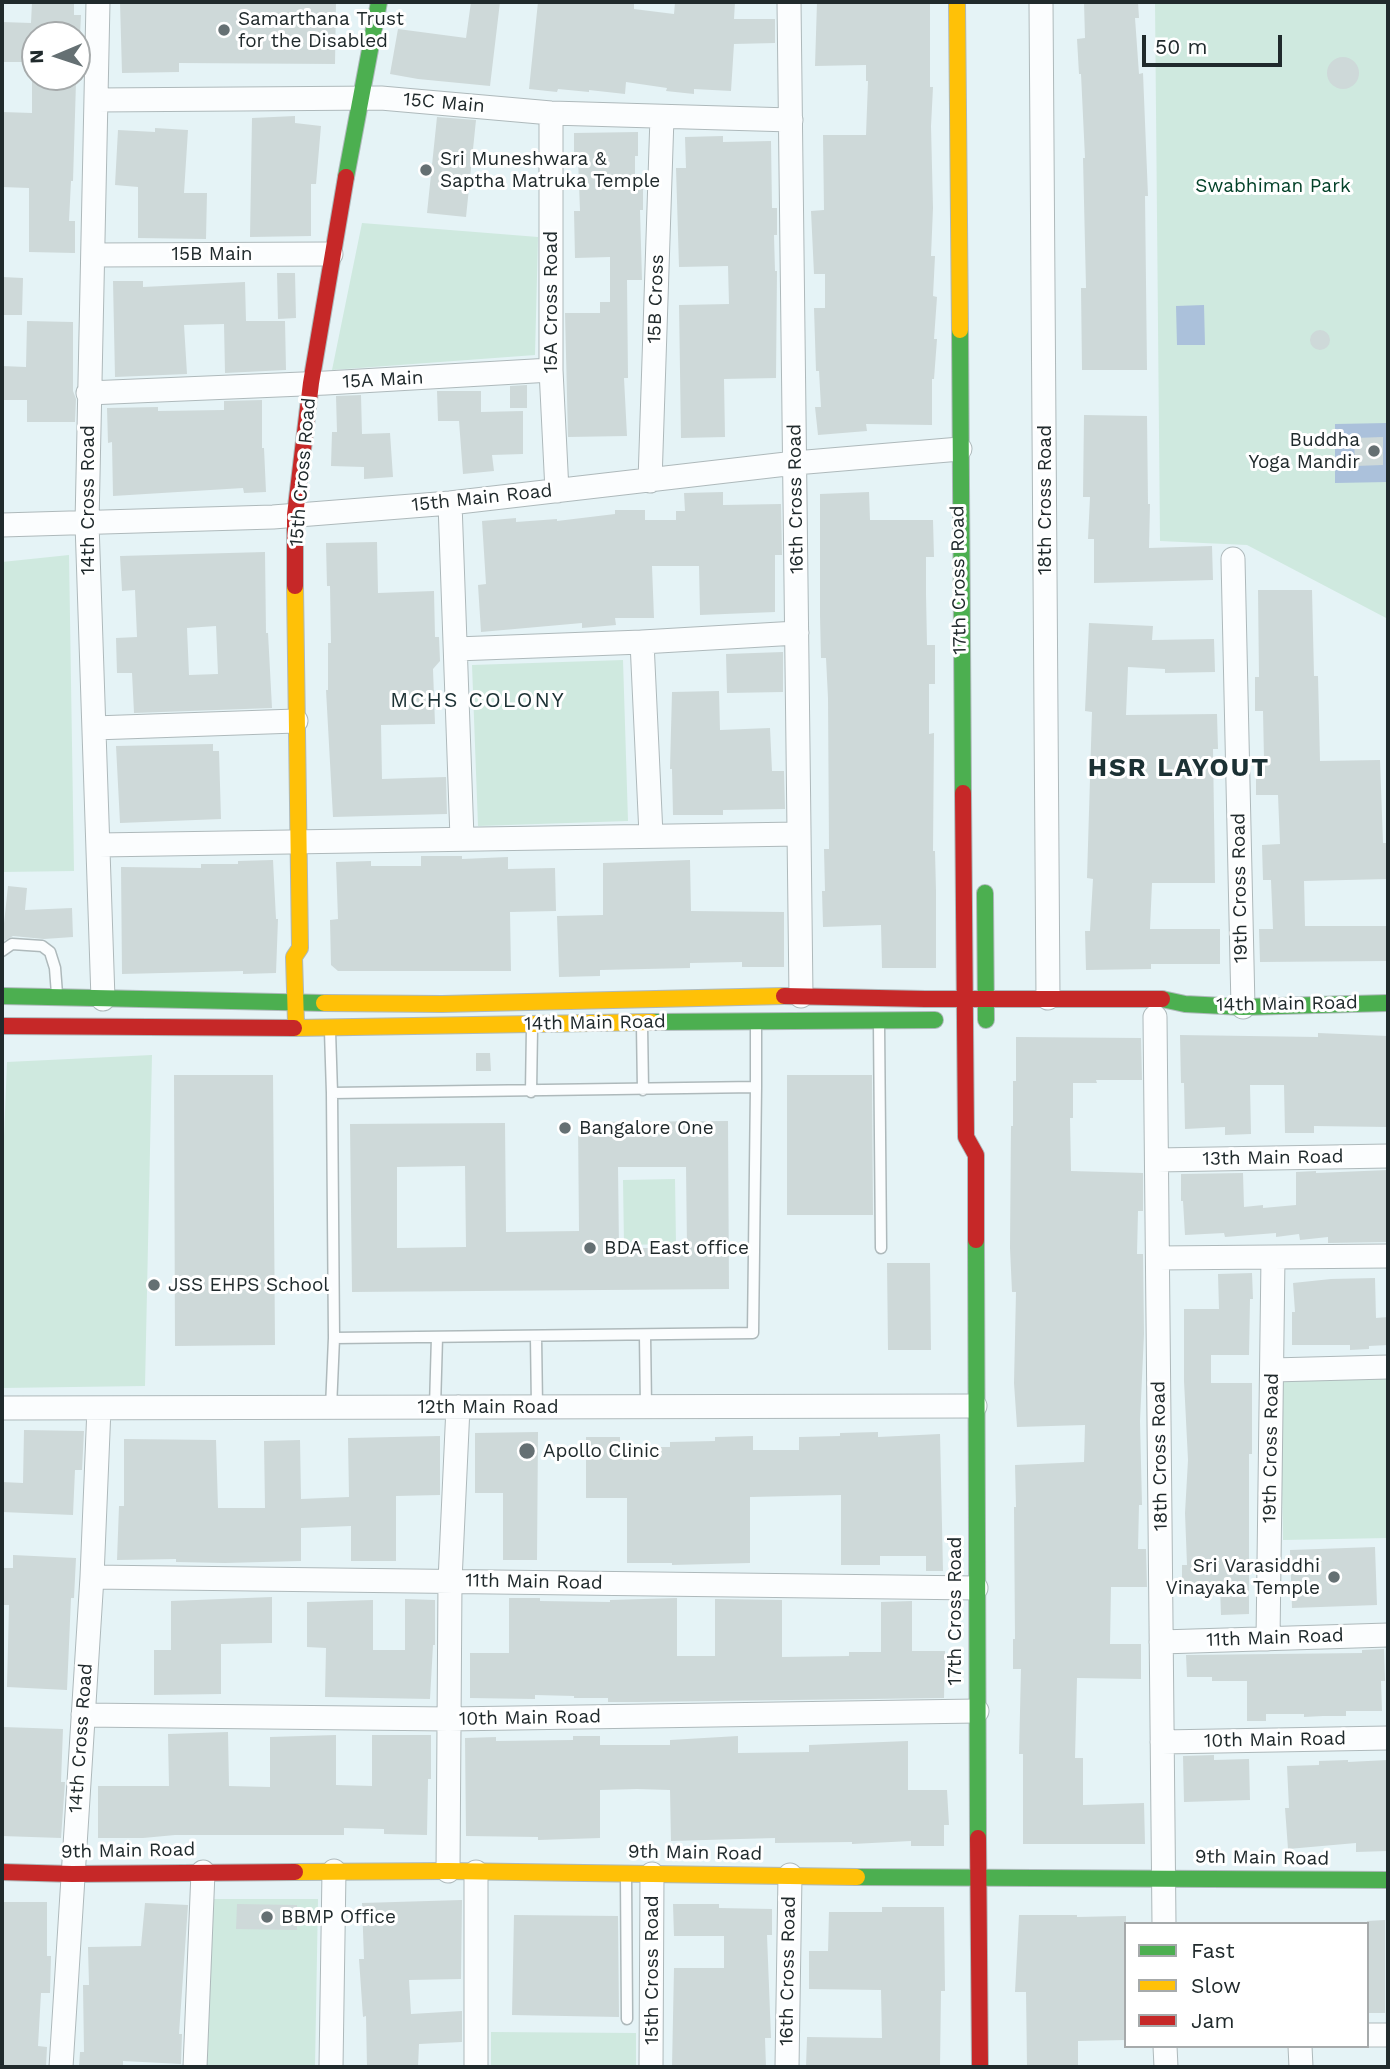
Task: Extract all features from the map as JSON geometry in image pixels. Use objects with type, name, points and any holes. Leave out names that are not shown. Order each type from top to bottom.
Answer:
[{"type":"street","name":"14th Cross Road","points":[[98,2],[86,523],[103,999]]},
{"type":"street","name":"15th Cross Road","points":[[296,1028],[294,957],[300,948],[295,515],[311,383],[331,254],[379,2]]},
{"type":"street","name":"16th Cross Road","points":[[789,2],[801,996]]},
{"type":"street","name":"17th Cross Road","points":[[957,2],[966,1137],[976,1154],[975,1406],[980,2067]]},
{"type":"street","name":"18th Cross Road","points":[[1041,2],[1048,998]]},
{"type":"street","name":"15C Main","points":[[96,100],[381,98],[551,113],[791,120]]},
{"type":"street","name":"15A Cross Road","points":[[551,113],[551,370],[557,491]]},
{"type":"street","name":"15B Cross","points":[[650,481],[663,117]]},
{"type":"street","name":"15B Main","points":[[93,255],[331,254]]},
{"type":"street","name":"15A Main","points":[[88,393],[551,370]]},
{"type":"street","name":"15th Main Road","points":[[2,525],[295,515],[450,503],[795,463],[960,449]]},
{"type":"street","points":[[450,503],[462,838]]},
{"type":"street","name":"19th Cross Road","points":[[1233,559],[1243,1007]]},
{"type":"street","points":[[456,649],[797,633]]},
{"type":"street","points":[[642,642],[651,835]]},
{"type":"street","points":[[94,729],[296,721]]},
{"type":"street","points":[[99,845],[799,834]]},
{"type":"street","points":[[985,873],[986,1027]]},
{"type":"street","points":[[300,948],[310,955],[310,964]]},
{"type":"street","points":[[311,983],[312,1003],[322,1028]]},
{"type":"street","name":"14th Main Road","points":[[2,996],[295,1003],[454,1003],[801,996],[1160,998],[1185,1004],[1243,1007],[1388,1003]]},
{"type":"street","name":"14th Main Road","points":[[1151,1021],[1185,1004]]},
{"type":"street","name":"14th Main Road","points":[[2,1026],[322,1028],[757,1020],[965,1020],[986,1027],[1006,1020]]},
{"type":"street","name":"18th Cross Road","points":[[1151,1021],[1157,1160],[1164,1922]]},
{"type":"street","points":[[976,1154],[987,1137]]},
{"type":"street","name":"13th Main Road","points":[[1157,1160],[1388,1156]]},
{"type":"street","points":[[1158,1258],[1388,1256]]},
{"type":"street","name":"19th Cross Road","points":[[1268,1639],[1273,1257]]},
{"type":"street","points":[[1272,1370],[1388,1367]]},
{"type":"street","name":"12th Main Road","points":[[2,1408],[975,1406]]},
{"type":"street","points":[[447,1407],[450,1581],[448,1871]]},
{"type":"street","name":"14th Cross Road","points":[[61,2067],[92,1577],[99,1408]]},
{"type":"street","name":"11th Main Road","points":[[92,1577],[976,1588]]},
{"type":"street","name":"11th Main Road","points":[[1161,1642],[1388,1635]]},
{"type":"street","name":"10th Main Road","points":[[83,1715],[449,1719],[977,1711]]},
{"type":"street","name":"10th Main Road","points":[[1162,1741],[1388,1738]]},
{"type":"street","points":[[331,2067],[334,1871]]},
{"type":"street","name":"9th Main Road","points":[[2,1872],[72,1874],[448,1871],[979,1879],[1388,1880]]},
{"type":"street","points":[[195,2067],[203,1872]]},
{"type":"street","points":[[476,1872],[477,2067]]},
{"type":"street","name":"15th Cross Road","points":[[651,2067],[652,1874]]},
{"type":"street","name":"16th Cross Road","points":[[787,2067],[790,1875]]},
{"type":"street","points":[[1369,2035],[1388,2035]]},
{"type":"street","points":[[1165,2048],[1166,2067]]},
{"type":"street","points":[[1300,2048],[1301,2067]]},
{"type":"lane","points":[[2,951],[12,944],[43,946],[50,952],[55,968],[58,997]]},
{"type":"lane","points":[[334,1338],[753,1333],[757,1020]]},
{"type":"lane","points":[[880,1020],[881,1248]]},
{"type":"lane","points":[[642,1022],[643,1090]]},
{"type":"lane","points":[[531,1092],[532,1026]]},
{"type":"lane","points":[[322,1028],[332,1093],[334,1338],[331,1408]]},
{"type":"lane","points":[[332,1093],[756,1087]]},
{"type":"lane","points":[[645,1335],[646,1407]]},
{"type":"lane","points":[[437,1337],[447,1407]]},
{"type":"lane","points":[[536,1337],[537,1407]]},
{"type":"lane","points":[[626,1873],[627,2019]]},
{"type":"green space","name":"Swabhiman Park","points":[[1155,2],[1388,2],[1388,619],[1247,545],[1160,541]]},
{"type":"green space","points":[[362,223],[538,237],[535,355],[332,370]]},
{"type":"green space","points":[[69,555],[74,871],[2,872],[2,562]]},
{"type":"green space","points":[[623,660],[628,821],[478,826],[472,665]]},
{"type":"green space","points":[[152,1055],[145,1386],[2,1388],[2,1186],[7,1062]]},
{"type":"green space","points":[[675,1179],[676,1244],[624,1245],[623,1180]]},
{"type":"green space","points":[[1388,1377],[1388,1538],[1283,1540],[1280,1379]]},
{"type":"green space","points":[[210,1899],[318,1899],[315,2067],[207,2067]]},
{"type":"green space","points":[[491,2032],[636,2033],[636,2067],[491,2067]]},
{"type":"water","points":[[1204,305],[1205,345],[1177,345],[1176,306]]},
{"type":"water","points":[[1388,423],[1388,482],[1335,483],[1335,424]]},
{"type":"building","points":[[32,2],[74,2],[74,15],[81,15],[81,21],[31,21]]},
{"type":"building","points":[[120,2],[336,2],[335,64],[179,63],[179,72],[122,73]]},
{"type":"building","points":[[471,2],[500,2],[490,86],[390,74],[398,29],[466,38]]},
{"type":"building","points":[[538,2],[634,2],[634,9],[674,14],[675,2],[735,2],[734,19],[775,19],[775,43],[734,44],[731,91],[694,89],[694,94],[626,82],[625,94],[589,90],[558,89],[557,92],[529,89]]},
{"type":"building","points":[[817,2],[930,2],[930,87],[933,87],[931,256],[935,256],[933,296],[937,297],[932,425],[866,424],[867,431],[818,435],[815,407],[821,407],[819,371],[816,371],[814,308],[825,308],[825,274],[814,274],[811,211],[824,210],[823,135],[866,135],[868,81],[866,65],[815,66]]},
{"type":"building","points":[[1084,2],[1138,2],[1139,18],[1135,18],[1139,74],[1143,73],[1148,196],[1145,196],[1147,370],[1082,370],[1081,288],[1086,288],[1085,158],[1077,39],[1085,38]]},
{"type":"building","points":[[2,22],[21,23],[21,62],[2,62]]},
{"type":"building","points":[[1343,57],[1354,62],[1359,73],[1354,84],[1343,89],[1332,84],[1327,73],[1332,62]]},
{"type":"building","points":[[32,91],[76,91],[69,221],[75,221],[75,253],[29,252],[29,188],[2,187],[2,112],[32,113]]},
{"type":"building","points":[[295,116],[295,123],[321,126],[316,184],[311,184],[311,236],[250,237],[252,118]]},
{"type":"building","points":[[437,117],[476,120],[466,217],[427,213]]},
{"type":"building","points":[[155,128],[188,130],[184,193],[207,193],[206,239],[138,238],[138,187],[115,185],[118,130],[155,132]]},
{"type":"building","points":[[638,132],[635,189],[643,189],[643,210],[640,210],[642,280],[627,280],[628,378],[624,378],[627,436],[568,437],[565,313],[600,313],[600,302],[610,302],[610,257],[575,258],[574,211],[580,211],[574,133]]},
{"type":"building","points":[[723,136],[723,142],[771,141],[772,208],[777,208],[777,235],[774,235],[777,271],[776,378],[724,379],[725,437],[681,438],[679,305],[729,304],[728,266],[679,267],[676,168],[686,168],[685,137]]},
{"type":"building","points":[[277,273],[295,273],[296,318],[278,319]]},
{"type":"building","points":[[2,277],[23,278],[22,315],[2,315]]},
{"type":"building","points":[[113,281],[143,281],[143,287],[245,282],[246,321],[285,321],[286,370],[225,373],[224,324],[184,325],[187,374],[115,377]]},
{"type":"building","points":[[27,321],[73,322],[75,422],[27,422],[27,400],[2,400],[2,366],[26,367]]},
{"type":"building","points":[[1320,330],[1327,333],[1330,340],[1327,347],[1320,350],[1313,347],[1310,340],[1313,333]]},
{"type":"building","points":[[527,385],[527,408],[510,408],[510,386]]},
{"type":"building","points":[[437,391],[481,391],[481,412],[523,411],[523,454],[492,455],[494,471],[463,474],[459,421],[438,421]]},
{"type":"building","points":[[361,395],[362,434],[390,433],[393,477],[364,479],[364,467],[331,466],[332,432],[337,432],[336,396]]},
{"type":"building","points":[[262,400],[266,492],[244,493],[243,488],[113,496],[112,442],[108,443],[107,408],[158,407],[158,411],[224,410],[224,401]]},
{"type":"building","points":[[1084,415],[1147,416],[1149,548],[1212,546],[1213,580],[1094,583],[1094,539],[1088,539],[1090,497],[1083,497]]},
{"type":"building","points":[[1383,437],[1383,465],[1355,466],[1354,438]]},
{"type":"building","points":[[723,492],[723,505],[781,504],[782,555],[775,555],[775,612],[700,615],[699,566],[652,566],[654,618],[615,618],[616,625],[582,628],[582,623],[481,632],[478,585],[486,584],[482,521],[516,518],[516,522],[557,521],[615,514],[615,510],[645,510],[645,520],[676,520],[676,511],[685,511],[684,493]]},
{"type":"building","points":[[869,492],[870,520],[933,520],[934,557],[926,557],[926,594],[927,645],[935,645],[935,684],[929,684],[929,734],[934,733],[936,968],[882,968],[881,925],[823,927],[824,849],[829,849],[828,698],[826,658],[821,658],[820,494]]},
{"type":"building","points":[[377,542],[378,593],[434,591],[435,637],[439,637],[440,661],[433,669],[435,724],[381,725],[382,779],[446,777],[447,814],[333,817],[326,690],[328,643],[331,643],[326,543]]},
{"type":"building","points":[[265,552],[266,633],[272,708],[134,713],[132,673],[117,673],[116,638],[137,637],[135,590],[122,591],[120,556]],"holes":[[[216,626],[218,674],[189,675],[187,628]]]},
{"type":"building","points":[[1258,590],[1312,590],[1320,761],[1380,760],[1383,843],[1388,843],[1388,879],[1304,881],[1305,926],[1388,926],[1388,961],[1260,962],[1259,929],[1273,929],[1271,880],[1263,880],[1262,845],[1280,844],[1278,795],[1256,795],[1256,759],[1264,759],[1263,711],[1255,711],[1255,677],[1259,677]]},
{"type":"building","points":[[1089,623],[1153,626],[1152,640],[1214,639],[1215,672],[1165,673],[1165,669],[1128,667],[1126,715],[1217,714],[1218,749],[1213,749],[1215,883],[1152,883],[1150,929],[1220,929],[1220,964],[1151,964],[1151,969],[1086,970],[1085,931],[1090,931],[1093,879],[1087,878],[1092,712],[1085,711]]},
{"type":"building","points":[[783,652],[783,692],[727,693],[726,654]]},
{"type":"building","points":[[719,691],[720,730],[770,728],[772,771],[784,771],[785,809],[723,810],[723,815],[673,815],[670,769],[672,692]]},
{"type":"building","points":[[213,744],[213,751],[219,751],[221,819],[120,823],[116,746]]},
{"type":"building","points":[[421,856],[462,856],[462,859],[508,857],[508,869],[555,868],[556,911],[510,912],[511,971],[338,971],[331,965],[330,920],[338,919],[336,862],[371,861],[371,866],[421,866]]},
{"type":"building","points":[[273,860],[278,919],[276,973],[243,974],[243,971],[122,974],[121,867],[201,868],[201,864]]},
{"type":"building","points":[[690,860],[691,911],[784,912],[784,967],[742,967],[742,962],[690,963],[690,968],[600,970],[600,976],[559,977],[557,916],[603,915],[603,863]]},
{"type":"building","points":[[8,886],[27,888],[25,910],[72,908],[73,937],[44,939],[13,936],[2,942]]},
{"type":"building","points":[[1318,1033],[1388,1036],[1388,1127],[1314,1126],[1314,1133],[1285,1133],[1284,1085],[1250,1085],[1251,1134],[1225,1135],[1225,1127],[1185,1129],[1180,1035],[1318,1037]]},
{"type":"building","points":[[1016,1037],[1141,1038],[1142,1080],[1073,1083],[1073,1118],[1070,1118],[1071,1171],[1143,1173],[1143,1211],[1138,1211],[1137,1254],[1143,1254],[1144,1334],[1140,1421],[1142,1505],[1139,1505],[1138,1549],[1146,1549],[1147,1587],[1111,1587],[1110,1644],[1141,1644],[1141,1679],[1077,1678],[1075,1758],[1083,1758],[1083,1805],[1144,1803],[1145,1844],[1023,1844],[1023,1754],[1019,1754],[1021,1669],[1013,1669],[1015,1465],[1084,1462],[1085,1425],[1017,1427],[1014,1383],[1016,1292],[1012,1292],[1010,1248],[1011,1126],[1013,1081],[1016,1081]]},
{"type":"building","points":[[476,1053],[490,1053],[491,1071],[476,1071]]},
{"type":"building","points":[[174,1075],[273,1075],[275,1345],[175,1346]]},
{"type":"building","points":[[787,1075],[872,1075],[873,1215],[787,1215]]},
{"type":"building","points":[[728,1121],[729,1289],[352,1292],[350,1124],[505,1123],[506,1232],[579,1231],[578,1122]],"holes":[[[465,1166],[466,1247],[397,1248],[397,1167]],[[618,1167],[686,1167],[687,1248],[619,1248]]]},
{"type":"building","points":[[1388,1170],[1388,1242],[1328,1243],[1328,1237],[1300,1240],[1299,1234],[1276,1237],[1276,1233],[1225,1237],[1224,1233],[1185,1235],[1181,1174],[1243,1173],[1244,1207],[1263,1205],[1263,1208],[1296,1205],[1296,1172]]},
{"type":"building","points":[[887,1263],[930,1263],[931,1350],[888,1350]]},
{"type":"building","points":[[1252,1273],[1249,1355],[1211,1355],[1211,1383],[1252,1383],[1249,1614],[1221,1615],[1220,1587],[1182,1587],[1182,1565],[1187,1565],[1185,1513],[1188,1460],[1184,1309],[1219,1309],[1218,1274]]},
{"type":"building","points":[[1375,1278],[1376,1318],[1388,1317],[1388,1345],[1350,1350],[1350,1345],[1292,1345],[1292,1312],[1295,1312],[1293,1283]]},
{"type":"building","points":[[24,1430],[84,1431],[82,1470],[75,1470],[73,1515],[2,1512],[2,1482],[23,1483]]},
{"type":"building","points":[[538,1432],[537,1560],[503,1560],[503,1493],[475,1493],[475,1433]]},
{"type":"building","points":[[878,1432],[878,1437],[940,1434],[943,1571],[926,1571],[926,1556],[880,1556],[880,1565],[841,1565],[841,1495],[750,1497],[750,1563],[627,1563],[627,1498],[586,1498],[586,1437],[620,1437],[620,1447],[670,1447],[670,1442],[715,1441],[715,1437],[753,1436],[753,1450],[799,1450],[799,1437]]},
{"type":"building","points":[[440,1436],[440,1495],[396,1496],[396,1561],[351,1561],[351,1526],[301,1528],[301,1561],[225,1563],[176,1562],[176,1559],[117,1560],[119,1506],[124,1506],[124,1439],[216,1440],[218,1508],[265,1508],[264,1441],[300,1440],[301,1499],[349,1497],[348,1438]]},
{"type":"building","name":"Sri Varasiddhi Vinayaka Temple","points":[[1375,1547],[1377,1605],[1292,1608],[1290,1550]]},
{"type":"building","points":[[13,1555],[76,1558],[74,1598],[71,1598],[67,1690],[7,1687],[9,1605],[2,1605],[2,1568],[13,1568]]},
{"type":"building","points":[[272,1597],[272,1643],[221,1644],[221,1694],[154,1695],[154,1650],[171,1650],[171,1601]]},
{"type":"building","points":[[509,1598],[610,1602],[677,1598],[677,1656],[715,1656],[715,1599],[782,1600],[782,1657],[849,1656],[849,1652],[881,1652],[881,1602],[912,1601],[912,1651],[945,1651],[944,1698],[608,1702],[608,1698],[574,1696],[535,1695],[535,1699],[470,1698],[470,1653],[509,1653]]},
{"type":"building","points":[[405,1599],[435,1600],[435,1645],[430,1699],[325,1697],[326,1648],[307,1647],[307,1602],[373,1600],[373,1650],[405,1650]]},
{"type":"building","points":[[1384,1649],[1382,1711],[1346,1711],[1346,1716],[1266,1714],[1266,1721],[1247,1721],[1247,1681],[1212,1681],[1212,1677],[1187,1677],[1186,1655],[1362,1653],[1362,1650]]},
{"type":"building","points":[[3,1727],[63,1729],[61,1782],[65,1782],[61,1838],[2,1836]]},
{"type":"building","points":[[228,1732],[229,1786],[270,1787],[270,1737],[336,1735],[336,1785],[372,1786],[372,1735],[431,1735],[427,1835],[384,1834],[384,1829],[344,1828],[344,1835],[98,1838],[98,1786],[169,1786],[168,1734]]},
{"type":"building","points":[[573,1736],[600,1736],[600,1745],[670,1745],[670,1740],[738,1736],[738,1753],[809,1752],[809,1745],[908,1741],[908,1790],[947,1790],[949,1825],[944,1825],[944,1846],[911,1846],[911,1841],[852,1844],[775,1843],[775,1838],[671,1841],[670,1790],[637,1789],[600,1790],[600,1838],[538,1840],[538,1837],[466,1836],[465,1738],[496,1737],[496,1741],[573,1740]]},
{"type":"building","points":[[1214,1755],[1214,1760],[1249,1759],[1250,1800],[1184,1802],[1183,1756]]},
{"type":"building","points":[[1388,1760],[1388,1851],[1356,1852],[1356,1843],[1288,1849],[1285,1808],[1289,1808],[1287,1766],[1319,1765],[1319,1761]]},
{"type":"building","points":[[462,1900],[461,1979],[409,1980],[411,2014],[462,2011],[462,2042],[419,2044],[418,2067],[367,2067],[366,2016],[363,2017],[359,1959],[364,1959],[362,1903]]},
{"type":"building","points":[[2,1902],[47,1902],[47,1956],[51,1956],[50,1993],[41,1993],[38,2046],[47,2047],[46,2067],[2,2067]]},
{"type":"building","points":[[145,1903],[188,1905],[179,2034],[182,2034],[181,2064],[123,2061],[123,2067],[79,2067],[80,2052],[84,2052],[83,1985],[89,1985],[88,1947],[141,1946]]},
{"type":"building","name":"BBMP Office","points":[[237,1904],[297,1905],[297,1930],[236,1929]]},
{"type":"building","points":[[673,1904],[719,1904],[719,1908],[772,1909],[772,1935],[767,1935],[771,2038],[765,2038],[766,2067],[672,2067],[674,1968],[724,1968],[724,1936],[674,1936]]},
{"type":"building","points":[[882,1907],[944,1907],[945,1991],[941,1991],[940,2067],[806,2067],[807,2037],[882,2038],[881,1990],[809,1989],[809,1951],[828,1951],[829,1912],[882,1912]]},
{"type":"building","points":[[514,1915],[618,1916],[619,2017],[512,2015]]},
{"type":"building","points":[[1019,1915],[1126,1916],[1124,2040],[1078,2041],[1078,2067],[1027,2067],[1026,1992],[1015,1992]]},
{"type":"building","points":[[1385,1920],[1385,2013],[1369,2013],[1367,1921]]},
{"type":"traffic: fast","points":[[346,177],[379,2]]},
{"type":"traffic: fast","points":[[960,330],[963,793]]},
{"type":"traffic: fast","points":[[985,893],[986,1020]]},
{"type":"traffic: fast","points":[[2,996],[324,1003]]},
{"type":"traffic: fast","points":[[1162,999],[1185,1004],[1243,1007],[1388,1003]]},
{"type":"traffic: fast","points":[[652,1022],[935,1020]]},
{"type":"traffic: fast","points":[[976,1240],[978,1838]]},
{"type":"traffic: fast","points":[[857,1877],[1388,1880]]},
{"type":"traffic: slow","points":[[957,2],[960,330]]},
{"type":"traffic: slow","points":[[295,586],[300,948],[294,957],[296,1023]]},
{"type":"traffic: slow","points":[[324,1003],[442,1004],[784,996]]},
{"type":"traffic: slow","points":[[294,1028],[652,1022]]},
{"type":"traffic: slow","points":[[295,1872],[448,1871],[857,1877]]},
{"type":"traffic: jam","points":[[295,586],[295,515],[311,383],[346,177]]},
{"type":"traffic: jam","points":[[963,793],[966,1137],[976,1155],[976,1240]]},
{"type":"traffic: jam","points":[[784,996],[1162,999]]},
{"type":"traffic: jam","points":[[2,1026],[294,1028]]},
{"type":"traffic: jam","points":[[978,1838],[980,2067]]},
{"type":"traffic: jam","points":[[2,1872],[295,1872]]},
{"type":"place","name":"Samarthana Trust for the Disabled","points":[[224,30]]},
{"type":"place","name":"Sri Muneshwara & Saptha Matruka Temple","points":[[426,170]]},
{"type":"place","name":"Buddha Yoga Mandir","points":[[1374,451]]},
{"type":"place","name":"Bangalore One","points":[[565,1128]]},
{"type":"place","name":"BDA East office","points":[[590,1248]]},
{"type":"place","name":"JSS EHPS School","points":[[154,1285]]},
{"type":"place","name":"Apollo Clinic","points":[[527,1451]]},
{"type":"place","name":"Sri Varasiddhi Vinayaka Temple","points":[[1334,1577]]},
{"type":"place","name":"BBMP Office","points":[[267,1917]]},
{"type":"district","name":"MCHS COLONY","points":[[478,701]]},
{"type":"district","name":"HSR LAYOUT","points":[[1179,768]]}]
